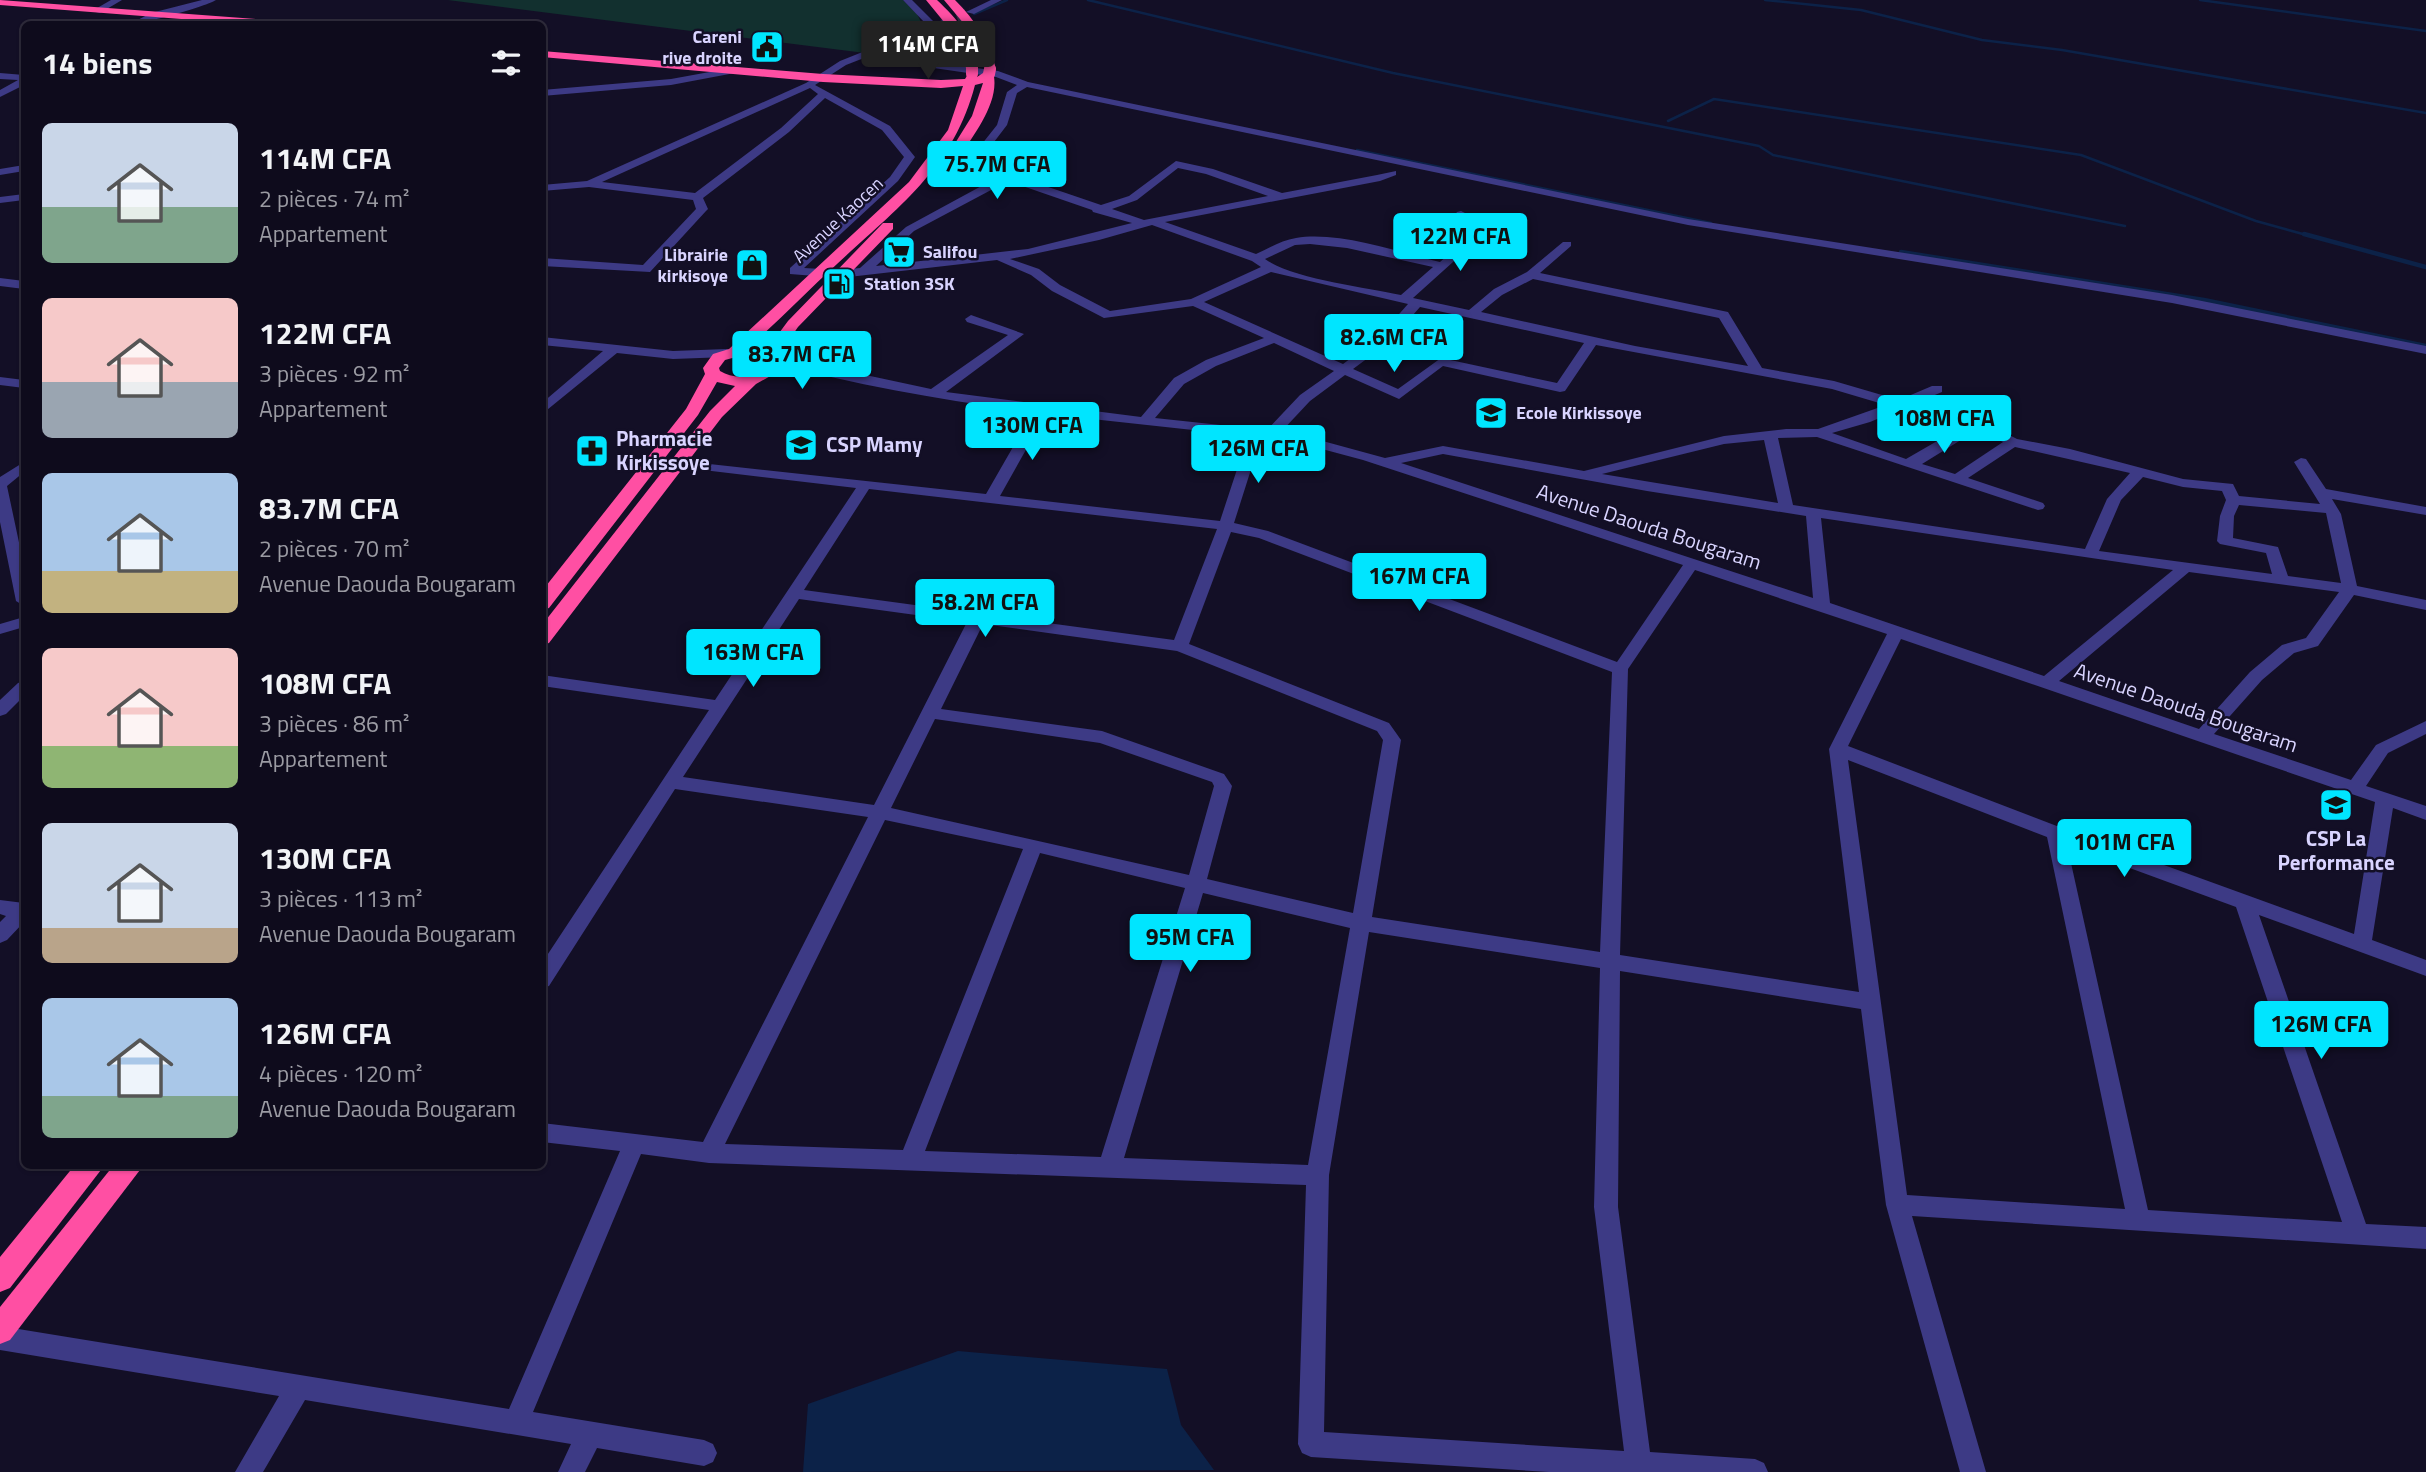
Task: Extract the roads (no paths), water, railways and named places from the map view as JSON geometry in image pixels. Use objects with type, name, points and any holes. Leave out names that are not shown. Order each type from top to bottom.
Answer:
[{"type":"highway","points":[[931,0],[950,18],[963,37],[971,54],[971,75]]},
{"type":"highway","points":[[678,61],[737,70],[936,78],[971,75],[984,80],[990,73],[987,53],[974,28],[949,0]]},
{"type":"highway","points":[[0,2],[239,21]]},
{"type":"highway","points":[[0,10],[116,21]]},
{"type":"highway","points":[[546,47],[624,57]]},
{"type":"highway","points":[[546,54],[678,61],[941,85],[957,89],[966,97]]},
{"type":"highway","name":"Avenue Kaocen","points":[[773,362],[793,324],[941,172],[984,107],[990,73]]},
{"type":"highway","points":[[941,85],[971,75]]},
{"type":"highway","name":"Avenue Kaocen","points":[[712,371],[713,362],[732,352],[771,321],[905,192],[934,160],[953,131],[971,75]]},
{"type":"highway","points":[[546,634],[716,415],[773,362],[756,349],[732,352]]},
{"type":"highway","points":[[546,599],[670,442],[705,393],[712,371],[728,381],[751,380]]},
{"type":"highway","points":[[0,1279],[88,1169]]},
{"type":"highway","points":[[0,1331],[127,1169]]},
{"type":"street","points":[[97,10],[118,0]]},
{"type":"street","points":[[141,21],[154,15],[212,0]]},
{"type":"street","points":[[907,0],[930,23],[929,28]]},
{"type":"street","points":[[971,12],[998,0]]},
{"type":"street","points":[[589,184],[809,85],[863,55],[943,23]]},
{"type":"street","points":[[863,55],[998,74],[1025,84],[1688,222],[2172,299],[2426,350]]},
{"type":"street","points":[[546,93],[671,82],[737,70]]},
{"type":"street","points":[[0,76],[21,80]]},
{"type":"street","points":[[0,94],[21,82]]},
{"type":"street","points":[[1025,84],[1012,92],[1002,125],[971,164],[1097,210],[1147,222],[1256,258],[1270,268],[1591,341],[1834,385],[1897,404]]},
{"type":"street","points":[[809,85],[886,128],[910,157],[894,178],[794,271],[840,274],[998,258],[1099,237],[1147,222],[1380,178],[1392,173]]},
{"type":"street","points":[[546,188],[589,184],[697,197],[785,130],[825,93]]},
{"type":"street","points":[[1097,210],[1133,198],[1176,164],[1209,171],[1280,196]]},
{"type":"street","points":[[0,172],[21,168]]},
{"type":"street","points":[[863,272],[910,229],[1007,177]]},
{"type":"street","points":[[546,261],[646,268],[702,209],[697,197]]},
{"type":"street","points":[[0,201],[21,198]]},
{"type":"street","points":[[1180,646],[1263,434],[1305,398],[1382,341],[1409,301],[1457,253],[1438,247],[1461,214]]},
{"type":"street","points":[[1256,258],[1293,242],[1306,240],[1352,246],[1443,266]]},
{"type":"street","points":[[1471,314],[1498,292],[1531,275],[1567,244]]},
{"type":"street","points":[[998,258],[1035,272],[1056,288],[1108,315],[1194,302],[1270,268]]},
{"type":"street","points":[[1531,275],[1724,315],[1758,372]]},
{"type":"street","points":[[0,282],[21,284]]},
{"type":"street","points":[[0,295],[21,284]]},
{"type":"street","points":[[1194,302],[1399,395],[1441,362],[1560,387],[1591,341]]},
{"type":"street","points":[[932,395],[1018,334],[971,319]]},
{"type":"street","points":[[1144,421],[1179,381],[1211,363],[1276,338]]},
{"type":"street","points":[[546,341],[673,355],[732,352]]},
{"type":"street","points":[[1382,341],[1417,348]]},
{"type":"street","points":[[546,407],[614,349]]},
{"type":"street","points":[[673,355],[712,371]]},
{"type":"street","name":"Avenue Daouda Bougaram","points":[[773,362],[932,395],[1308,441],[1385,462],[1897,631],[2426,813]]},
{"type":"street","points":[[0,381],[21,384]]},
{"type":"street","points":[[1583,475],[1721,441],[1819,433],[1865,419],[1937,388]]},
{"type":"street","points":[[991,499],[1042,408]]},
{"type":"street","points":[[1911,464],[1975,425],[2013,442],[2183,483],[2228,487],[2233,500],[2227,516],[2225,541],[2273,550],[2281,579]]},
{"type":"street","points":[[1819,433],[1959,477],[2038,506]]},
{"type":"street","points":[[1770,435],[1787,509]]},
{"type":"street","points":[[1959,477],[2013,442]]},
{"type":"street","points":[[1385,462],[1443,450],[1813,513],[2090,555],[2350,589],[2426,606]]},
{"type":"street","points":[[2202,736],[2256,676],[2288,649],[2312,642],[2350,589],[2331,509],[2301,462]]},
{"type":"street","points":[[678,464],[1227,526],[1263,534],[1620,669]]},
{"type":"street","points":[[21,468],[0,485],[21,586]]},
{"type":"street","points":[[2090,555],[2114,499],[2140,471]]},
{"type":"street","points":[[546,974],[865,485]]},
{"type":"street","points":[[2321,493],[2426,511]]},
{"type":"street","points":[[2233,500],[2331,509]]},
{"type":"street","points":[[1813,513],[1822,606]]},
{"type":"street","points":[[1639,1464],[1606,1207],[1610,961],[1620,669],[1692,563]]},
{"type":"street","points":[[2046,683],[2186,567]]},
{"type":"street","points":[[794,593],[1180,646],[1382,727],[1390,734],[1392,740],[1318,1175],[1311,1444],[1755,1472]]},
{"type":"street","points":[[709,1153],[977,619]]},
{"type":"street","points":[[0,629],[21,623]]},
{"type":"street","points":[[1897,631],[1838,749],[1897,1205],[1973,1472]]},
{"type":"street","points":[[546,681],[720,706]]},
{"type":"street","points":[[0,710],[21,690]]},
{"type":"street","points":[[931,713],[1102,737],[1218,778],[1223,786],[1110,1166]]},
{"type":"street","points":[[2355,788],[2382,749],[2426,727]]},
{"type":"street","points":[[1838,749],[2054,833],[2426,968]]},
{"type":"street","points":[[671,782],[878,812],[1034,845],[1361,923],[1869,1002]]},
{"type":"street","points":[[2362,943],[2385,798]]},
{"type":"street","points":[[2054,833],[2139,1220]]},
{"type":"street","points":[[911,1159],[1034,845]]},
{"type":"street","points":[[2244,901],[2358,1234]]},
{"type":"street","points":[[0,907],[21,910]]},
{"type":"street","points":[[0,935],[21,914]]},
{"type":"street","points":[[546,1133],[632,1146],[709,1153],[1318,1175]]},
{"type":"street","points":[[516,1422],[632,1146]]},
{"type":"street","points":[[1897,1205],[2426,1238]]},
{"type":"street","points":[[0,1338],[704,1453]]},
{"type":"street","points":[[248,1472],[299,1387]]},
{"type":"street","points":[[571,1472],[590,1434]]},
{"type":"water","points":[[958,1351],[1167,1369],[1181,1425],[1214,1470],[803,1472],[808,1404]]},
{"type":"waterway","points":[[974,14],[1007,0]]},
{"type":"waterway","points":[[1088,0],[1393,73],[1759,146],[1773,155],[2125,226]]},
{"type":"waterway","points":[[1765,0],[1861,10],[1982,40],[2062,50],[2426,113]]},
{"type":"waterway","points":[[2200,0],[2426,31]]},
{"type":"waterway","points":[[933,62],[882,52],[943,26]]},
{"type":"waterway","points":[[1668,121],[1714,99],[2081,155],[2256,221],[2310,236]]},
{"type":"waterway","points":[[1357,150],[1711,223]]},
{"type":"waterway","points":[[2304,234],[2426,267]]},
{"type":"waterway","points":[[1901,252],[2204,300],[2426,346]]},
{"type":"tunnel","points":[[943,23],[971,12]]},
{"type":"place","name":"Careni rive droite","points":[[767,47]]},
{"type":"place","name":"Salifou","points":[[899,252]]},
{"type":"place","name":"Librairie kirkisoye","points":[[752,265]]},
{"type":"place","name":"Station 3SK","points":[[839,284]]},
{"type":"place","name":"Ecole Kirkissoye","points":[[1491,413]]},
{"type":"place","name":"CSP Mamy","points":[[801,445]]},
{"type":"place","name":"Pharmacie Kirkissoye","points":[[592,451]]},
{"type":"place","name":"CSP La Performance","points":[[2336,805]]}]
